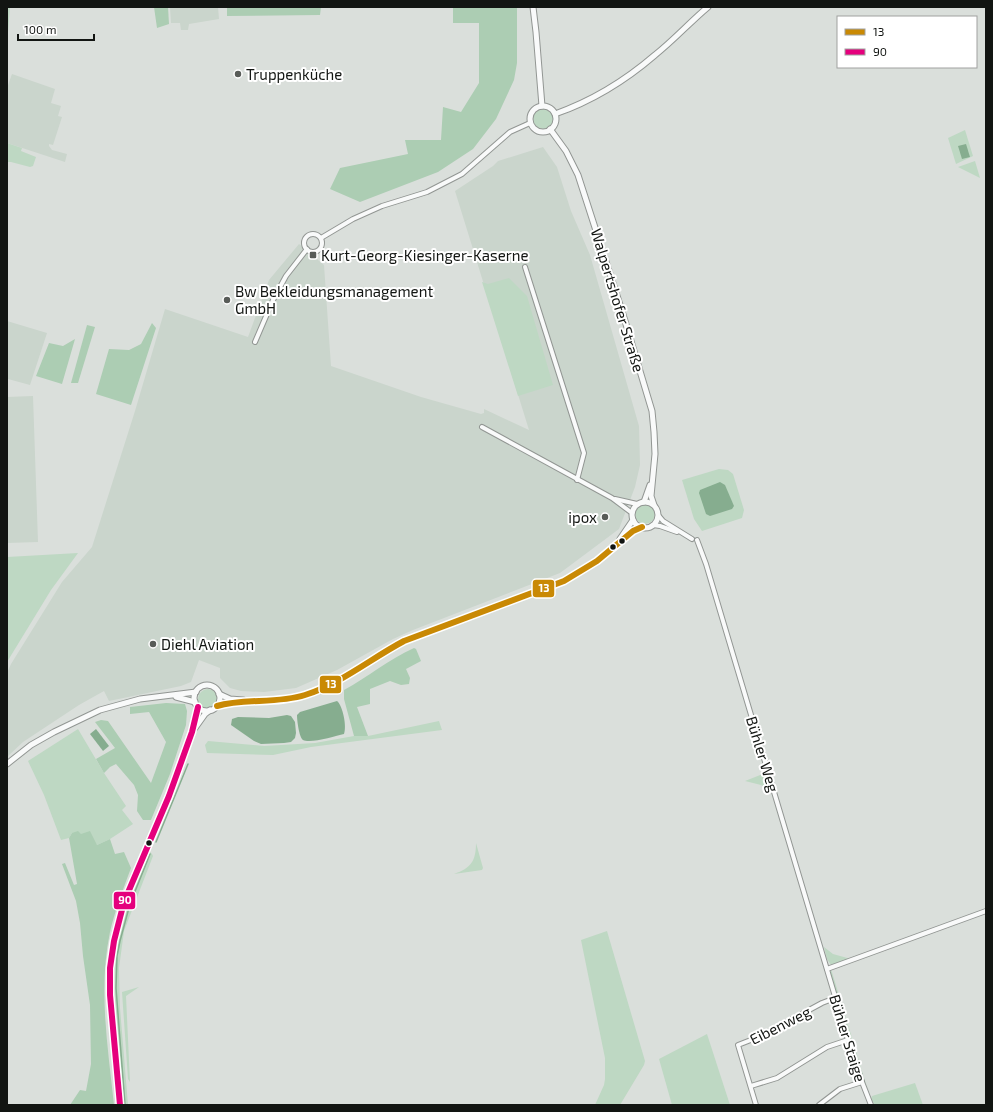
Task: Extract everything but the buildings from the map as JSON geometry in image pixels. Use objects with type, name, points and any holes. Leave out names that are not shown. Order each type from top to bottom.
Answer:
[{"type":"street","points":[[533,7],[542,106]]},
{"type":"street","points":[[555,114],[593,97],[620,82],[656,55],[708,7]]},
{"type":"street","points":[[542,106],[548,107],[555,114],[555,122],[550,129],[543,132],[535,129],[530,123],[530,115],[534,108],[542,106]]},
{"type":"street","points":[[321,238],[352,219],[382,206],[426,192],[462,174],[510,132],[530,123]]},
{"type":"street","name":"Walpertshofer Straße","points":[[550,129],[566,151],[578,174],[622,311],[649,403],[654,432],[655,454],[651,496],[654,505]]},
{"type":"street","points":[[317,234],[321,238],[322,244],[320,249],[315,252],[307,249],[304,242],[308,235],[317,234]]},
{"type":"street","points":[[255,342],[273,300],[283,282],[307,249]]},
{"type":"street","points":[[525,267],[584,453],[577,480]]},
{"type":"street","points":[[482,427],[612,498],[632,513]]},
{"type":"street","name":"Walpertshofer Straße","points":[[644,502],[652,479]]},
{"type":"street","points":[[612,498],[638,504],[644,502],[654,505],[658,511],[658,515],[656,522],[653,525]]},
{"type":"street","points":[[638,504],[632,513],[633,520],[642,527]]},
{"type":"street","points":[[658,515],[663,521],[692,539]]},
{"type":"street","points":[[617,544],[633,520]]},
{"type":"street","points":[[192,732],[205,714],[217,706],[229,703],[256,702],[304,695],[332,684],[347,676],[404,641],[564,581],[597,560],[633,531],[642,527],[649,527],[653,525],[660,526],[686,535]]},
{"type":"street","name":"Bühler Weg","points":[[697,540],[706,564],[827,969]]},
{"type":"street","points":[[7,764],[31,746],[80,718],[117,705],[140,699],[196,692],[199,688],[206,686],[214,688],[219,694],[230,699],[256,702]]},
{"type":"street","points":[[120,1105],[110,995],[110,968],[114,941],[124,902],[169,796],[192,732],[197,704],[196,692]]},
{"type":"street","points":[[217,706],[219,702],[219,694]]},
{"type":"street","points":[[167,696],[188,699],[204,710],[210,710]]},
{"type":"street","points":[[827,969],[986,911]]},
{"type":"street","name":"Bühler Staige","points":[[827,969],[848,1040],[871,1105]]},
{"type":"street","name":"Eibenweg","points":[[756,1105],[738,1045],[761,1036],[822,1003],[835,998]]},
{"type":"street","points":[[751,1086],[777,1078],[827,1047],[848,1040]]},
{"type":"street","points":[[819,1105],[840,1089],[862,1082]]},
{"type":"shaded area","points":[[7,7],[10,7],[7,46]]},
{"type":"shaded area","points":[[154,7],[168,7],[169,24],[157,28]]},
{"type":"shaded area","points":[[170,7],[218,7],[219,19],[189,24],[188,30],[181,30],[180,23],[171,23]]},
{"type":"shaded area","points":[[227,7],[321,7],[320,15],[227,16]]},
{"type":"shaded area","points":[[453,7],[517,7],[517,63],[514,80],[496,119],[473,149],[438,172],[360,202],[330,189],[340,168],[408,154],[405,140],[441,140],[443,107],[461,112],[479,83],[479,23],[453,23]]},
{"type":"shaded area","points":[[12,74],[55,89],[51,103],[61,106],[58,116],[62,117],[53,145],[49,144],[49,146],[52,150],[67,154],[65,162],[7,143],[7,88]]},
{"type":"shaded area","points":[[543,109],[550,112],[553,119],[550,126],[543,129],[536,126],[533,119],[536,112]]},
{"type":"shaded area","points":[[965,130],[973,156],[956,164],[948,138]]},
{"type":"shaded area","points":[[7,143],[22,148],[21,151],[36,157],[33,166],[30,167],[7,162]]},
{"type":"shaded area","points":[[966,144],[970,157],[962,159],[958,146]]},
{"type":"shaded area","name":"Diehl Aviation","points":[[543,147],[557,167],[571,211],[590,255],[639,426],[640,465],[635,487],[619,529],[560,573],[413,630],[393,639],[337,670],[296,688],[264,692],[241,691],[230,688],[220,678],[220,668],[199,660],[191,682],[181,686],[109,701],[104,691],[79,705],[23,742],[7,757],[7,673],[11,664],[62,582],[92,547],[135,411],[165,309],[248,337],[269,280],[299,244],[324,265],[331,366],[421,397],[481,414],[484,413],[484,409],[529,430],[455,191],[493,166],[498,161]]},
{"type":"shaded area","points":[[975,161],[980,178],[958,167]]},
{"type":"shaded area","points":[[509,278],[527,296],[553,385],[518,396],[482,282],[488,284]]},
{"type":"shaded area","points":[[7,321],[47,333],[30,385],[8,379],[7,382]]},
{"type":"shaded area","points":[[152,323],[156,328],[131,405],[96,394],[109,349],[129,350],[141,344]]},
{"type":"shaded area","points":[[87,325],[95,327],[78,383],[71,383]]},
{"type":"shaded area","points":[[75,339],[62,384],[36,376],[49,343],[63,346]]},
{"type":"shaded area","points":[[33,396],[38,542],[7,543],[7,397]]},
{"type":"shaded area","points":[[719,469],[728,470],[733,474],[744,510],[742,518],[702,531],[694,519],[682,480]]},
{"type":"shaded area","points":[[720,482],[725,485],[734,506],[732,509],[710,516],[706,514],[699,493],[700,490]]},
{"type":"shaded area","points":[[645,504],[652,507],[655,514],[652,521],[645,524],[638,521],[635,514],[638,507]]},
{"type":"shaded area","points":[[78,553],[51,590],[7,662],[7,557]]},
{"type":"shaded area","points":[[414,648],[416,649],[421,661],[406,669],[410,678],[409,684],[401,685],[390,681],[370,689],[370,704],[357,707],[368,736],[354,736],[344,699],[344,690],[362,680],[396,657]]},
{"type":"shaded area","points":[[208,689],[215,692],[218,699],[215,706],[208,709],[201,706],[198,699],[201,692]]},
{"type":"shaded area","points":[[337,701],[341,707],[344,717],[344,734],[311,741],[303,740],[299,732],[297,715],[300,712]]},
{"type":"shaded area","points":[[166,703],[185,704],[187,711],[186,725],[170,774],[151,820],[143,820],[137,811],[138,795],[134,785],[116,764],[104,773],[96,759],[115,748],[95,722],[101,720],[108,721],[151,783],[166,742],[149,712],[130,714],[130,707]]},
{"type":"shaded area","points":[[287,715],[291,716],[295,722],[295,738],[291,742],[261,744],[254,741],[231,725],[232,719],[238,717],[269,718]]},
{"type":"shaded area","points":[[439,721],[442,730],[311,747],[273,755],[207,753],[205,745],[208,741],[264,746],[315,743],[354,736],[368,736]]},
{"type":"shaded area","points":[[78,729],[104,773],[126,806],[122,810],[133,824],[110,839],[97,845],[81,834],[72,833],[69,838],[61,840],[44,795],[28,761]]},
{"type":"shaded area","points":[[96,729],[109,746],[103,751],[90,734]]},
{"type":"shaded area","points":[[765,773],[767,774],[772,792],[761,785],[745,781]]},
{"type":"shaded area","points":[[78,831],[81,834],[90,831],[97,845],[110,839],[115,854],[124,852],[131,868],[114,916],[106,953],[104,997],[105,1018],[114,1105],[70,1105],[80,1090],[86,1091],[91,1064],[90,1005],[80,923],[76,901],[62,864],[65,863],[74,885],[77,884],[69,838],[72,833]]},
{"type":"shaded area","points":[[476,843],[483,868],[482,870],[454,874],[465,869],[474,859]]},
{"type":"shaded area","points":[[150,852],[153,856],[124,931],[119,968],[120,1008],[128,1105],[122,1105],[113,998],[113,956],[121,922],[129,899],[147,854]]},
{"type":"shaded area","points":[[607,931],[645,1061],[620,1105],[595,1105],[604,1085],[605,1058],[581,940]]},
{"type":"shaded area","points":[[824,947],[833,954],[851,959],[831,965],[827,959]]},
{"type":"shaded area","points":[[831,969],[870,1093],[860,1072],[830,973]]},
{"type":"shaded area","points":[[139,987],[126,996],[130,1082],[128,1079],[122,992]]},
{"type":"shaded area","points":[[707,1034],[730,1105],[672,1105],[659,1059]]},
{"type":"shaded area","points":[[915,1083],[923,1105],[875,1105],[871,1099],[872,1096]]},
{"type":"waterway","points":[[156,842],[188,764]]},
{"type":"waterway","points":[[125,1105],[116,988],[117,956],[130,904],[150,854]]},
{"type":"transit line","name":"13","points":[[217,706],[238,702],[294,698],[318,690],[344,677],[404,641],[564,581],[597,561],[633,531],[642,527]]},
{"type":"transit line","name":"90","points":[[120,1105],[110,995],[110,968],[114,941],[124,902],[169,796],[192,732],[198,707]]},
{"type":"place","name":"Truppenküche","points":[[238,74]]},
{"type":"place","name":"Kurt-Georg-Kiesinger-Kaserne","points":[[313,255]]},
{"type":"place","name":"Bw Bekleidungsmanagement GmbH","points":[[227,300]]},
{"type":"place","name":"ipox","points":[[605,517]]},
{"type":"place","name":"Diehl Aviation","points":[[153,644]]}]
